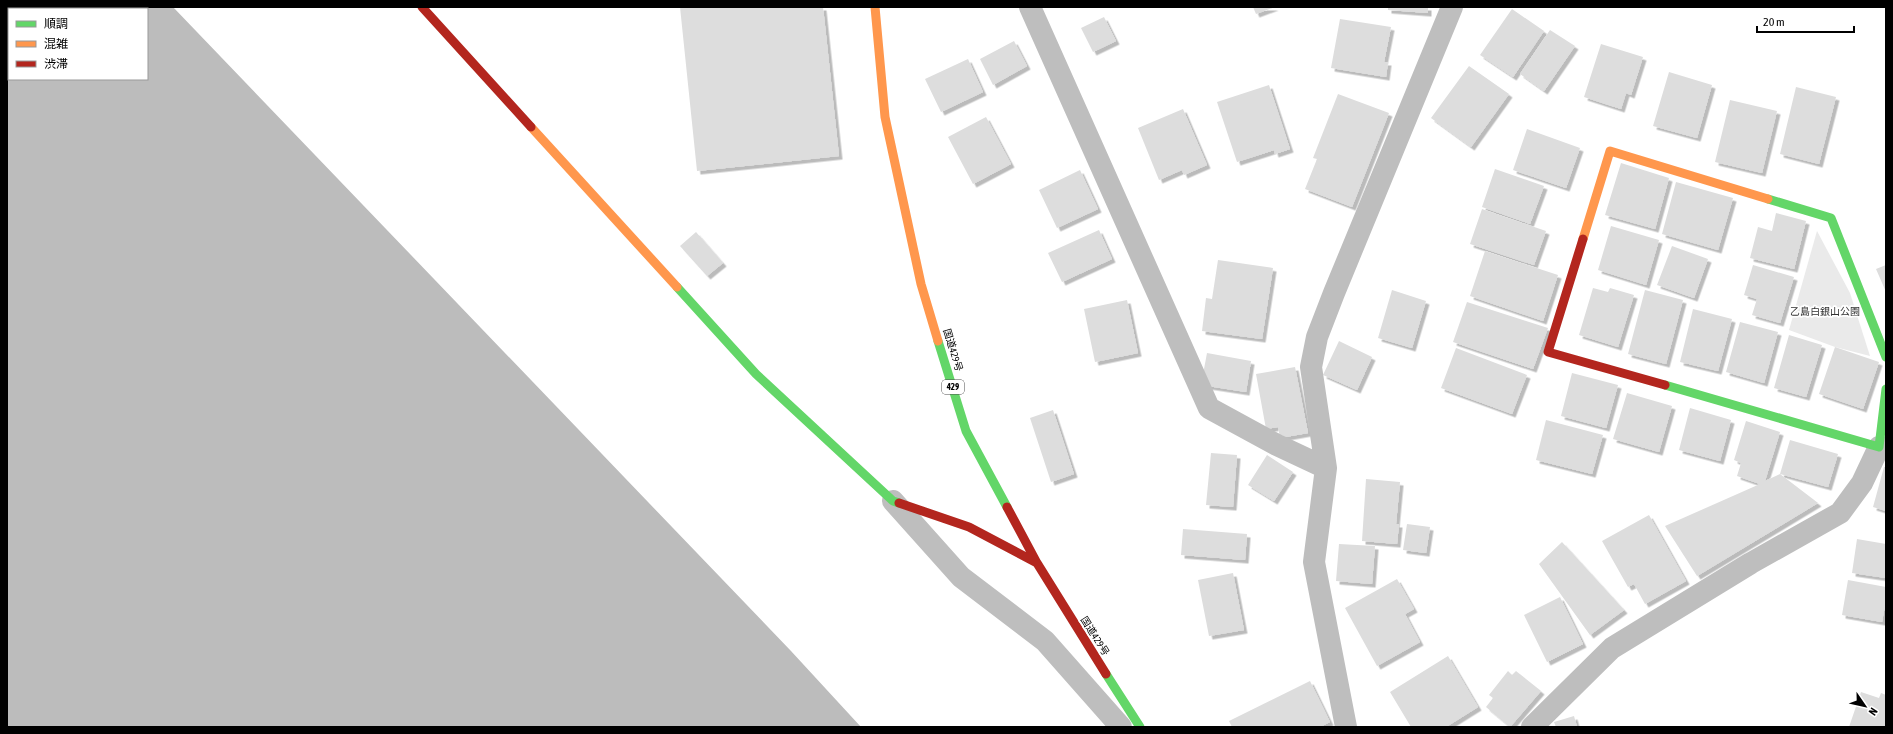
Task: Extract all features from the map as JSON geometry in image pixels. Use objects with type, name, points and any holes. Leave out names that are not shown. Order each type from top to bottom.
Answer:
[{"type":"main road","points":[[422,7],[756,374],[893,501],[969,527],[1037,563]]},
{"type":"main road","name":"国道429号","points":[[875,7],[885,117],[921,284],[966,431],[1037,563],[1140,727]]},
{"type":"main road","points":[[1886,357],[1831,218],[1610,151],[1548,352],[1882,448],[1886,390]]},
{"type":"street","points":[[1030,7],[1209,408],[1277,446],[1326,468]]},
{"type":"street","points":[[1346,727],[1314,562],[1326,468],[1311,367],[1317,337],[1452,7]]},
{"type":"street","points":[[1532,727],[1612,648],[1751,563],[1840,513],[1862,483],[1882,448]]},
{"type":"street","points":[[893,501],[961,577],[1045,641],[1121,727]]},
{"type":"green space","name":"乙島白銀山公園","points":[[1817,231],[1850,293],[1870,356],[1835,347],[1789,330]]},
{"type":"shaded area","points":[[7,7],[173,7],[791,651],[861,727],[7,727]]},
{"type":"building","points":[[680,7],[823,7],[839,156],[697,171]]},
{"type":"building","points":[[1253,7],[1275,7],[1256,14]]},
{"type":"building","points":[[1388,7],[1428,7],[1428,13],[1388,10]]},
{"type":"building","points":[[1512,9],[1544,31],[1513,77],[1480,55]]},
{"type":"building","points":[[1104,17],[1116,41],[1093,52],[1081,28]]},
{"type":"building","points":[[1340,19],[1391,27],[1384,62],[1388,62],[1386,77],[1331,68]]},
{"type":"building","points":[[1550,30],[1575,46],[1544,91],[1520,74]]},
{"type":"building","points":[[1014,41],[1027,66],[993,85],[980,59]]},
{"type":"building","points":[[1601,44],[1643,57],[1631,95],[1626,93],[1621,109],[1584,97]]},
{"type":"building","points":[[968,59],[983,92],[941,112],[925,79]]},
{"type":"building","points":[[1469,66],[1509,94],[1471,147],[1431,118]]},
{"type":"building","points":[[1669,72],[1712,85],[1697,138],[1653,126]]},
{"type":"building","points":[[1269,85],[1290,149],[1275,154],[1274,150],[1237,162],[1217,102]]},
{"type":"building","points":[[1796,87],[1836,97],[1819,164],[1780,154]]},
{"type":"building","points":[[1338,94],[1389,113],[1352,207],[1305,189],[1317,159],[1313,158]]},
{"type":"building","points":[[1730,100],[1777,111],[1762,173],[1715,162]]},
{"type":"building","points":[[1183,109],[1207,165],[1184,175],[1182,170],[1159,180],[1138,128]]},
{"type":"building","points":[[986,117],[1011,164],[973,184],[948,137]]},
{"type":"building","points":[[1527,129],[1580,148],[1566,188],[1513,170]]},
{"type":"building","points":[[1621,163],[1669,178],[1655,229],[1605,215]]},
{"type":"building","points":[[1495,169],[1544,186],[1530,224],[1482,207]]},
{"type":"building","points":[[1080,170],[1098,209],[1057,228],[1039,190]]},
{"type":"building","points":[[1676,182],[1733,198],[1718,250],[1662,234]]},
{"type":"building","points":[[1482,209],[1546,231],[1534,265],[1470,244]]},
{"type":"building","points":[[1776,213],[1806,221],[1794,269],[1750,258],[1758,227],[1772,231]]},
{"type":"building","points":[[1611,226],[1659,240],[1646,285],[1598,270]]},
{"type":"building","points":[[1099,230],[1112,259],[1062,282],[1048,253]]},
{"type":"building","points":[[696,232],[723,263],[707,276],[680,246]]},
{"type":"building","points":[[1672,246],[1708,259],[1694,298],[1657,285]]},
{"type":"building","points":[[1485,251],[1558,275],[1543,321],[1470,296]]},
{"type":"building","points":[[1218,260],[1273,268],[1262,339],[1202,331],[1206,298],[1212,299]]},
{"type":"building","points":[[1753,265],[1794,277],[1780,323],[1752,315],[1757,299],[1744,295]]},
{"type":"building","points":[[1886,265],[1886,292],[1876,269]]},
{"type":"building","points":[[1593,288],[1608,292],[1610,288],[1634,295],[1618,347],[1579,335]]},
{"type":"building","points":[[1392,290],[1426,301],[1412,348],[1378,338]]},
{"type":"building","points":[[1645,290],[1683,300],[1666,364],[1628,354]]},
{"type":"building","points":[[1127,300],[1138,353],[1095,362],[1084,309]]},
{"type":"building","points":[[1467,302],[1548,328],[1533,369],[1453,342]]},
{"type":"building","points":[[1693,309],[1732,319],[1718,371],[1680,362]]},
{"type":"building","points":[[1740,322],[1778,332],[1764,383],[1726,372]]},
{"type":"building","points":[[1789,335],[1822,345],[1806,397],[1774,388]]},
{"type":"building","points":[[1339,341],[1372,357],[1357,390],[1323,375]]},
{"type":"building","points":[[1835,347],[1879,362],[1863,409],[1819,394]]},
{"type":"building","points":[[1456,348],[1527,375],[1512,414],[1441,388]]},
{"type":"building","points":[[1207,353],[1251,361],[1246,392],[1201,385]]},
{"type":"building","points":[[1295,367],[1308,433],[1280,438],[1278,427],[1266,429],[1256,374]]},
{"type":"building","points":[[1572,373],[1618,385],[1606,428],[1561,416]]},
{"type":"building","points":[[1627,393],[1672,406],[1659,452],[1613,439]]},
{"type":"building","points":[[1690,408],[1731,420],[1720,461],[1679,450]]},
{"type":"building","points":[[1053,410],[1074,474],[1051,482],[1030,418]]},
{"type":"building","points":[[1546,420],[1603,435],[1592,474],[1536,460]]},
{"type":"building","points":[[1746,421],[1780,432],[1765,481],[1780,474],[1818,503],[1697,576],[1665,526],[1760,484],[1737,476],[1741,463],[1734,460]]},
{"type":"building","points":[[1790,440],[1838,454],[1828,487],[1780,474]]},
{"type":"building","points":[[1211,453],[1237,455],[1233,507],[1206,505]]},
{"type":"building","points":[[1267,455],[1293,472],[1274,501],[1248,485]]},
{"type":"building","points":[[1884,467],[1886,467],[1886,511],[1873,507]]},
{"type":"building","points":[[1366,479],[1400,482],[1396,524],[1399,524],[1397,544],[1362,541]]},
{"type":"building","points":[[1649,515],[1686,581],[1645,604],[1634,584],[1628,587],[1602,541]]},
{"type":"building","points":[[1407,524],[1430,527],[1426,553],[1403,550]]},
{"type":"building","points":[[1183,529],[1247,534],[1245,560],[1181,555]]},
{"type":"building","points":[[1857,539],[1886,544],[1886,578],[1852,573]]},
{"type":"building","points":[[1562,542],[1624,610],[1590,635],[1539,564]]},
{"type":"building","points":[[1339,544],[1375,546],[1372,584],[1336,581]]},
{"type":"building","points":[[1233,573],[1244,630],[1209,636],[1198,580]]},
{"type":"building","points":[[1397,579],[1414,609],[1405,614],[1420,642],[1377,666],[1345,608]]},
{"type":"building","points":[[1848,580],[1886,587],[1886,600],[1882,622],[1842,615]]},
{"type":"building","points":[[1560,597],[1583,644],[1547,662],[1524,615]]},
{"type":"building","points":[[1448,656],[1478,707],[1446,727],[1411,727],[1390,692]]},
{"type":"building","points":[[1508,671],[1512,675],[1516,671],[1541,691],[1510,727],[1486,707],[1493,698],[1489,695]]},
{"type":"building","points":[[1310,681],[1330,722],[1320,727],[1232,727],[1229,721]]},
{"type":"building","points":[[1861,692],[1879,698],[1881,693],[1886,695],[1886,727],[1849,727]]},
{"type":"building","points":[[1574,716],[1577,727],[1556,727],[1554,722]]},
{"type":"traffic: fast","points":[[1768,199],[1831,218],[1886,357]]},
{"type":"traffic: fast","points":[[677,287],[756,374],[893,501],[899,503]]},
{"type":"traffic: fast","points":[[938,341],[966,431],[1007,507]]},
{"type":"traffic: fast","points":[[1665,385],[1879,447],[1886,389]]},
{"type":"traffic: fast","points":[[1106,674],[1140,727]]},
{"type":"traffic: slow","points":[[875,7],[885,117],[921,284],[938,341]]},
{"type":"traffic: slow","points":[[531,127],[677,287]]},
{"type":"traffic: slow","points":[[1583,239],[1610,151],[1768,199]]},
{"type":"traffic: jam","points":[[422,7],[531,127]]},
{"type":"traffic: jam","points":[[1583,239],[1548,352],[1665,385]]},
{"type":"traffic: jam","points":[[899,503],[969,527],[1037,563]]},
{"type":"traffic: jam","points":[[1007,507],[1037,563],[1106,674]]}]
